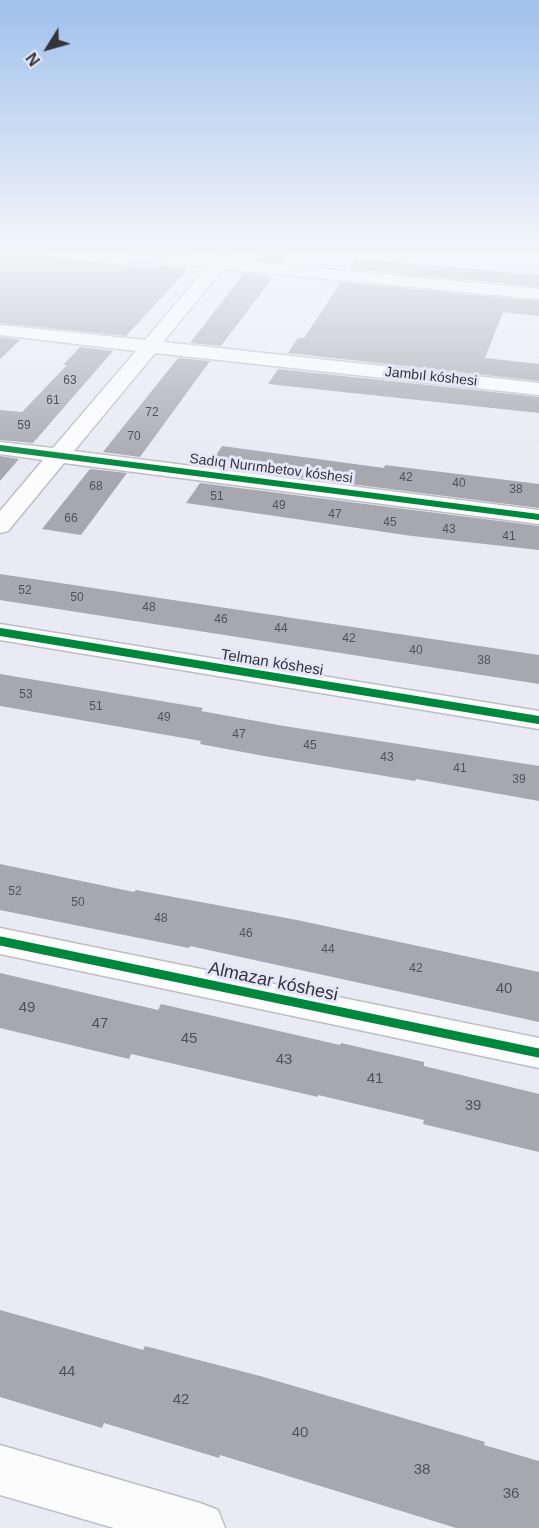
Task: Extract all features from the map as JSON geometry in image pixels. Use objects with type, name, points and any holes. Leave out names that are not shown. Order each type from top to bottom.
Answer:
[{"type":"street","points":[[0,526],[165,326]]},
{"type":"street","name":"Jambıl kóshesi","points":[[0,330],[539,389]]},
{"type":"street","name":"Sadıq Nurımbetov kóshesi","points":[[0,448],[539,518]]},
{"type":"street","name":"Telman kóshesi","points":[[0,632],[539,720]]},
{"type":"street","name":"Almazar kóshesi","points":[[0,941],[539,1053]]},
{"type":"street","points":[[0,1470],[200,1528]]},
{"type":"building","points":[[32,326],[135,326],[126,336]]},
{"type":"building","points":[[203,326],[236,326],[221,346],[190,343]]},
{"type":"building","points":[[312,326],[497,326],[485,358],[539,364],[539,381],[288,353],[298,338],[304,338]]},
{"type":"building","points":[[0,337],[20,340],[0,359]]},
{"type":"building","points":[[80,347],[113,351],[33,443],[0,440],[0,410],[22,412],[67,365],[63,365]]},
{"type":"building","points":[[178,358],[210,361],[140,457],[103,452]]},
{"type":"building","points":[[278,369],[539,397],[539,413],[268,384]]},
{"type":"building","points":[[222,446],[384,468],[385,465],[539,484],[539,508],[209,466]]},
{"type":"building","points":[[0,456],[19,459],[0,481]]},
{"type":"building","points":[[90,469],[127,473],[81,535],[42,529]]},
{"type":"building","points":[[200,483],[539,526],[539,550],[412,536],[186,503]]},
{"type":"building","points":[[0,574],[539,655],[539,684],[0,600]]},
{"type":"building","points":[[0,674],[203,708],[201,711],[284,726],[539,766],[539,801],[416,779],[415,781],[264,756],[200,744],[201,741],[0,706]]},
{"type":"building","points":[[0,864],[134,892],[136,890],[297,920],[539,972],[539,1022],[190,946],[189,948],[0,910]]},
{"type":"building","points":[[0,973],[158,1010],[161,1004],[340,1045],[341,1043],[424,1062],[424,1066],[539,1094],[539,1152],[423,1124],[424,1120],[318,1095],[318,1097],[131,1054],[129,1059],[0,1028]]},
{"type":"building","points":[[0,1310],[143,1350],[145,1346],[260,1376],[485,1442],[484,1445],[539,1461],[539,1528],[456,1528],[220,1455],[219,1458],[104,1423],[102,1428],[0,1397]]},
{"type":"cycle path","points":[[0,448],[539,517]]},
{"type":"cycle path","points":[[0,632],[539,720]]},
{"type":"cycle path","points":[[0,941],[539,1053]]}]
